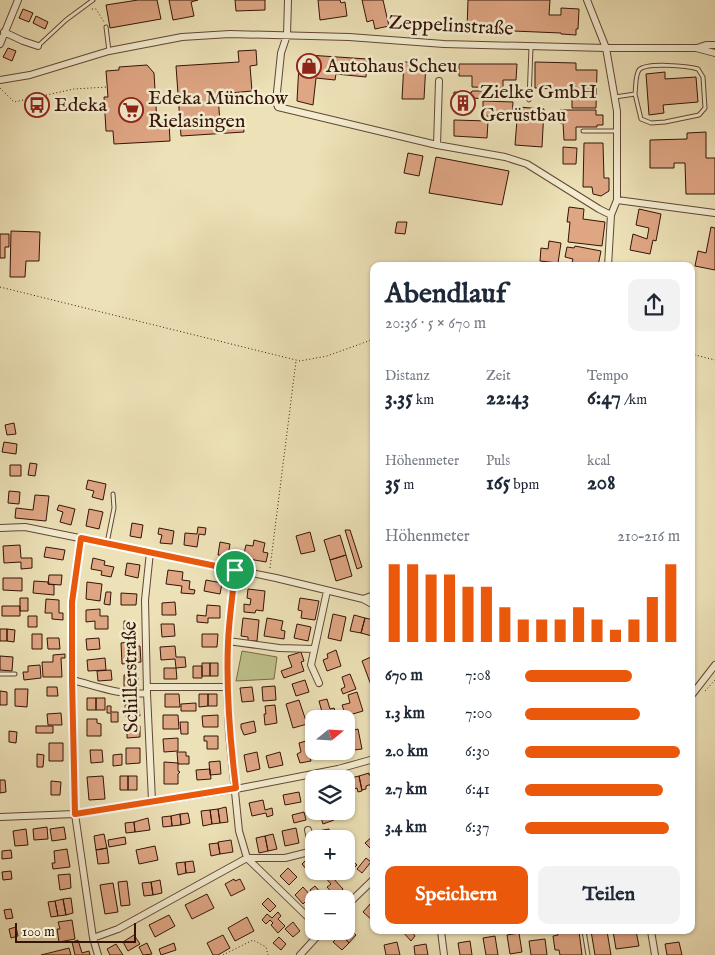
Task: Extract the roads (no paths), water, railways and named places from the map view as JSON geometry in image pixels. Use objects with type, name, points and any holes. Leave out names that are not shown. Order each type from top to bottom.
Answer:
[{"type":"street","points":[[0,44],[18,0]]},
{"type":"street","points":[[288,0],[287,35],[281,53],[276,102],[278,107],[438,145],[504,157],[527,164],[611,215]]},
{"type":"street","points":[[588,0],[606,48],[617,111],[617,200],[611,215],[608,262]]},
{"type":"street","points":[[4,32],[38,46]]},
{"type":"street","name":"Zeppelinstraße","points":[[0,80],[30,75],[109,51],[182,37],[230,34],[349,37],[444,44],[696,48],[715,52]]},
{"type":"street","name":"Zeppelinstraße","points":[[696,48],[715,45]]},
{"type":"street","points":[[438,145],[439,81]]},
{"type":"street","points":[[617,200],[715,213]]},
{"type":"street","points":[[0,528],[25,527],[269,576],[362,599],[370,603]]},
{"type":"street","points":[[81,538],[72,602],[75,814],[93,938],[98,955]]},
{"type":"street","name":"Schillerstraße","points":[[150,552],[145,600],[152,801]]},
{"type":"street","points":[[235,570],[228,641],[227,687],[229,733],[239,831],[247,858],[305,914]]},
{"type":"street","points":[[319,683],[311,665],[327,591]]},
{"type":"street","points":[[362,599],[370,596]]},
{"type":"street","points":[[228,641],[279,648],[314,649]]},
{"type":"street","points":[[695,691],[715,665]]},
{"type":"street","points":[[72,680],[105,690],[133,694],[147,690],[227,687]]},
{"type":"street","points":[[0,817],[75,814],[236,788],[338,769],[370,760]]},
{"type":"street","points":[[93,938],[118,929],[247,858],[285,858],[305,853]]},
{"type":"street","points":[[355,897],[370,882]]},
{"type":"street","points":[[443,934],[444,955]]},
{"type":"street","points":[[652,934],[655,955]]},
{"type":"street","points":[[300,955],[314,940]]},
{"type":"lane","points":[[38,46],[66,20],[94,0]]},
{"type":"lane","points":[[106,28],[109,51]]},
{"type":"lane","points":[[529,100],[531,46]]},
{"type":"lane","points":[[648,66],[688,66],[698,69],[703,77],[705,108],[699,115],[651,123],[641,119],[635,94],[637,73],[641,68],[648,66]]},
{"type":"lane","points":[[614,97],[635,94]]},
{"type":"lane","points":[[584,131],[617,131]]},
{"type":"lane","points":[[107,544],[114,508],[113,494]]},
{"type":"lane","points":[[0,674],[15,674]]},
{"type":"lane","points":[[584,934],[588,955]]},
{"type":"place","name":"Autohaus Scheu","points":[[309,66]]},
{"type":"place","name":"Zielke GmbH Gerüstbau","points":[[463,103]]},
{"type":"place","name":"Edeka","points":[[37,105]]},
{"type":"place","name":"Edeka Münchow Rielasingen","points":[[131,110]]}]
